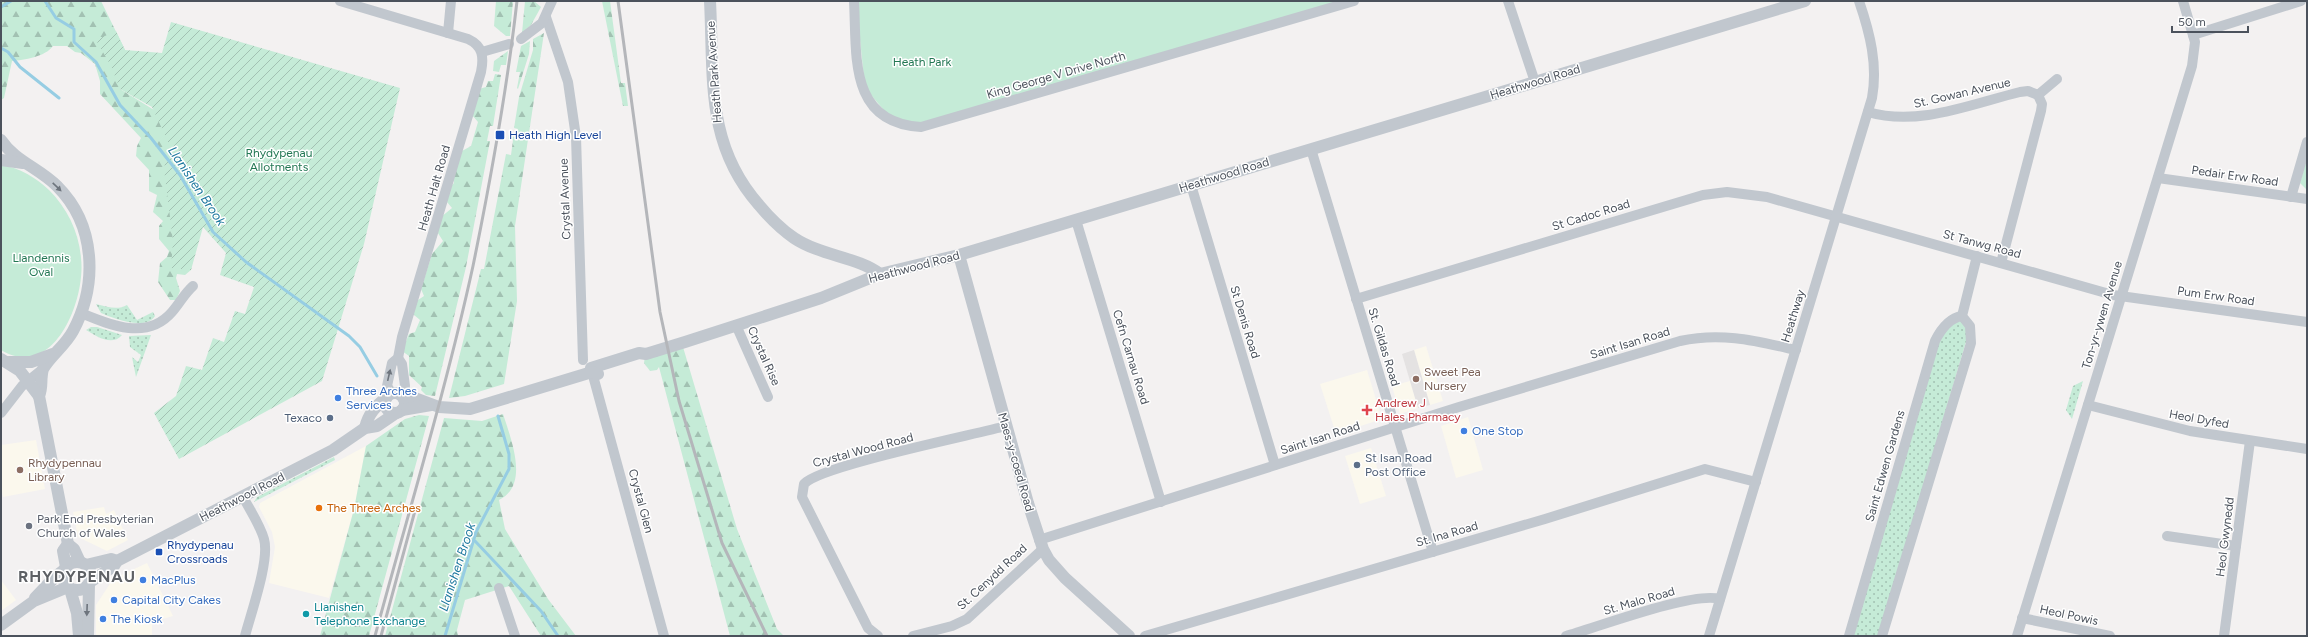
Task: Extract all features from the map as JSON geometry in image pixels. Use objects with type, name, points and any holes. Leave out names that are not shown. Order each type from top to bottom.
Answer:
[{"type":"street","points":[[340,1],[474,41],[482,52],[509,44]]},
{"type":"street","points":[[448,33],[451,1]]},
{"type":"street","points":[[521,39],[536,29],[546,17],[552,1]]},
{"type":"street","name":"Heath Park Avenue","points":[[710,1],[717,123],[723,146],[738,177],[760,208],[794,238],[820,251],[872,268],[880,274]]},
{"type":"street","name":"King George V Drive North","points":[[854,1],[858,77],[866,97],[873,107],[886,118],[901,124],[921,127],[1354,1]]},
{"type":"street","points":[[1508,1],[1535,82]]},
{"type":"street","name":"Heathwood Road","points":[[89,583],[114,566],[117,562],[333,450],[365,428],[377,426],[397,401],[414,398],[431,405],[462,409],[478,407],[592,372],[591,368],[639,353],[646,354],[821,298],[880,274],[959,255],[1805,1]]},
{"type":"street","name":"Heathway","points":[[1709,636],[1868,112],[1874,87],[1874,63],[1868,27],[1859,1]]},
{"type":"street","name":"Ton-yr-ywen Avenue","points":[[2017,636],[2194,61],[2196,48],[2183,1]]},
{"type":"street","points":[[2193,35],[2301,1]]},
{"type":"street","name":"Crystal Avenue","points":[[546,17],[568,82],[576,137],[583,360]]},
{"type":"street","name":"Heath Halt Road","points":[[398,358],[402,364],[405,386],[397,401],[387,386],[392,363],[398,358],[402,337],[480,72],[483,60],[482,52]]},
{"type":"street","points":[[2001,263],[2041,111],[2042,104],[2038,95],[2057,78]]},
{"type":"street","name":"St. Gowan Avenue","points":[[1868,112],[1883,116],[1914,118],[2020,92],[2028,91],[2038,95]]},
{"type":"street","points":[[1,140],[12,153],[26,164],[43,174],[62,191],[70,201],[81,223],[87,244],[90,269],[88,294],[69,338],[54,354],[43,369],[29,380],[1,413]]},
{"type":"street","points":[[2291,197],[2307,142]]},
{"type":"street","name":"St. Gildas Road","points":[[1311,149],[1433,552]]},
{"type":"street","points":[[1,160],[26,164]]},
{"type":"street","name":"Pedair Erw Road","points":[[2158,178],[2307,199]]},
{"type":"street","name":"St Denis Road","points":[[1191,185],[1275,465]]},
{"type":"street","name":"St Cadoc Road","points":[[1356,299],[1714,192],[1755,194],[1836,217]]},
{"type":"street","name":"St Tanwg Road","points":[[1836,217],[2121,296]]},
{"type":"street","name":"Cefn Carnau Road","points":[[1076,220],[1161,502]]},
{"type":"street","name":"Maes-y-coed Road","points":[[959,255],[1006,426],[1041,544],[1049,560],[1065,578],[1129,636]]},
{"type":"street","points":[[1882,636],[1971,343],[1970,326],[1962,316],[1977,256]]},
{"type":"street","points":[[81,313],[120,327],[144,328],[167,317],[183,294],[193,286]]},
{"type":"street","name":"Pum Erw Road","points":[[2121,296],[2307,322]]},
{"type":"street","name":"Saint Edwen Gardens","points":[[1850,636],[1936,341],[1939,334],[1951,320],[1962,316]]},
{"type":"street","name":"Crystal Rise","points":[[736,325],[768,397]]},
{"type":"street","name":"Saint Isan Road","points":[[1041,544],[1161,502],[1275,465],[1697,337],[1744,338],[1796,350]]},
{"type":"street","points":[[3,360],[25,363],[54,354]]},
{"type":"street","points":[[3,360],[20,371],[29,380],[33,391],[39,396]]},
{"type":"street","points":[[43,369],[41,376],[42,390],[39,396],[68,544],[74,549],[90,572],[88,636]]},
{"type":"street","name":"Crystal Glen","points":[[592,372],[664,636]]},
{"type":"street","points":[[365,428],[367,418],[377,405],[397,401]]},
{"type":"street","name":"Heol Dyfed","points":[[2088,406],[2158,424],[2250,441],[2307,449]]},
{"type":"street","name":"Crystal Wood Road","points":[[878,636],[868,628],[802,497],[801,491],[804,484],[819,474],[849,465],[1006,426]]},
{"type":"street","name":"Heol Gwynedd","points":[[2224,636],[2250,441]]},
{"type":"street","name":"St. Ina Road","points":[[1146,636],[1433,552],[1705,469],[1756,482]]},
{"type":"street","points":[[243,497],[264,537],[266,547],[245,636]]},
{"type":"street","points":[[2167,536],[2236,546]]},
{"type":"street","points":[[68,544],[63,551],[65,568],[63,579],[69,588],[78,613],[79,636]]},
{"type":"street","name":"St. Cenydd Road","points":[[913,636],[959,624],[967,619],[1041,544]]},
{"type":"street","name":"Heathwood Road","points":[[83,564],[111,559],[117,562]]},
{"type":"street","points":[[1,625],[34,601],[65,568],[83,564]]},
{"type":"street","points":[[34,601],[69,588],[80,590],[89,583]]},
{"type":"street","points":[[500,588],[515,636]]},
{"type":"street","name":"St. Malo Road","points":[[1573,635],[1673,604],[1712,596],[1720,599]]},
{"type":"street","name":"Heol Powis","points":[[2022,618],[2110,636]]},
{"type":"shaded area","points":[[1426,346],[1443,401],[1430,405],[1414,350]]},
{"type":"shaded area","name":"Sweet Pea Nursery","points":[[1414,350],[1430,405],[1418,408],[1402,354]]},
{"type":"shaded area","points":[[1367,370],[1382,419],[1336,434],[1320,384]]},
{"type":"shaded area","points":[[1410,381],[1418,408],[1400,414],[1392,386]]},
{"type":"shaded area","points":[[1468,417],[1483,470],[1456,478],[1441,426]]},
{"type":"shaded area","points":[[36,440],[45,489],[3,497],[1,486],[1,445]]},
{"type":"shaded area","points":[[366,446],[354,509],[329,598],[269,583],[275,547],[272,532],[259,507],[260,503]]},
{"type":"shaded area","points":[[1371,448],[1386,496],[1360,504],[1345,456]]},
{"type":"shaded area","points":[[104,507],[106,514],[114,510],[128,540],[107,551],[78,537],[73,512]]},
{"type":"shaded area","points":[[147,563],[173,616],[152,622],[152,636],[96,636],[96,605],[113,579]]},
{"type":"shaded area","points":[[1,580],[16,600],[1,611]]},
{"type":"green space","points":[[1,1],[101,1],[125,50],[120,89],[159,113],[200,224],[191,270],[185,275],[177,274],[176,278],[180,291],[176,300],[170,300],[158,282],[160,263],[167,257],[169,251],[159,239],[159,226],[163,221],[153,212],[157,195],[149,191],[149,170],[136,156],[137,146],[141,138],[100,94],[100,81],[95,64],[81,53],[75,52],[67,46],[53,46],[45,53],[40,55],[28,59],[12,61],[4,98],[1,100]]},
{"type":"green space","points":[[496,1],[513,1],[510,36],[506,36],[494,26]]},
{"type":"green space","points":[[525,1],[534,1],[541,7],[531,25],[522,33]]},
{"type":"green space","points":[[602,1],[610,1],[621,83],[625,83],[628,106],[623,106]]},
{"type":"green space","name":"Heath Park","points":[[856,1],[1345,1],[917,124],[888,115],[865,88]]},
{"type":"green space","name":"Rhydypenau Allotments","points":[[171,22],[400,88],[364,244],[322,381],[179,459],[154,413],[176,396],[186,366],[202,370],[213,338],[224,342],[235,311],[245,314],[254,287],[220,275],[226,253],[203,227],[191,270],[171,268],[173,241],[164,169],[169,144],[152,107],[120,89],[111,66],[96,40],[116,31],[125,50],[162,53]]},
{"type":"green space","points":[[544,33],[515,226],[517,301],[504,384],[465,396],[449,398],[481,269],[484,269],[506,154],[511,155],[513,140],[508,139],[509,134],[517,135],[518,129],[514,128],[519,97],[533,50],[533,39]]},
{"type":"green space","points":[[530,41],[529,54],[518,89],[520,72],[516,72],[521,46]]},
{"type":"green space","points":[[508,51],[506,65],[501,65],[499,72],[493,71],[494,61]]},
{"type":"green space","points":[[495,74],[501,75],[493,126],[490,126],[487,141],[490,141],[466,267],[435,396],[426,395],[421,390],[422,387],[409,375],[409,356],[402,351],[409,334],[415,332],[420,320],[413,314],[415,302],[424,296],[421,289],[432,254],[443,241],[436,230],[441,217],[452,208],[447,202],[451,186],[454,183],[453,180],[455,172],[462,151],[471,146],[478,122],[472,115],[479,89],[486,87],[488,81],[493,81]]},
{"type":"green space","points":[[2307,158],[2307,190],[2300,183]]},
{"type":"green space","name":"Llandennis Oval","points":[[1,165],[15,168],[27,174],[49,190],[67,213],[75,230],[80,248],[81,275],[78,294],[72,313],[63,331],[51,346],[37,355],[20,357],[1,350]]},
{"type":"green space","points":[[96,304],[115,308],[127,305],[137,320],[153,312],[155,316],[151,320],[144,323],[129,322],[101,313]]},
{"type":"green space","points":[[1961,321],[1965,325],[1968,335],[1879,636],[1853,636],[1941,336],[1955,322]]},
{"type":"green space","points":[[91,327],[97,327],[122,335],[114,340],[104,339],[86,330]]},
{"type":"green space","points":[[151,335],[136,377],[132,357],[138,362],[141,355],[130,347],[129,336]]},
{"type":"green space","points":[[683,347],[737,529],[777,629],[784,636],[730,636],[659,367],[657,370],[650,371],[644,363],[645,356]]},
{"type":"green space","points":[[2083,381],[2072,419],[2066,410],[2073,386]]},
{"type":"green space","points":[[503,414],[516,461],[514,484],[508,493],[499,500],[505,529],[548,599],[576,636],[541,636],[509,586],[465,600],[457,630],[458,636],[385,636],[444,418],[482,421]]},
{"type":"green space","points":[[419,415],[429,416],[369,636],[320,636],[354,509],[366,446],[405,419]]},
{"type":"green space","points":[[334,457],[335,460],[254,502],[257,497]]},
{"type":"waterway","points":[[1,7],[11,1]]},
{"type":"waterway","name":"Llanishen Brook","points":[[45,1],[56,18],[74,29],[74,42],[96,62],[120,105],[151,138],[180,175],[213,232],[246,262],[349,336],[360,347],[377,376]]},
{"type":"waterway","points":[[1,48],[8,52],[20,67],[59,98]]},
{"type":"waterway","name":"Llanishen Brook","points":[[445,636],[476,532],[509,469],[509,454],[498,416]]},
{"type":"waterway","points":[[475,541],[541,611],[558,636]]},
{"type":"railway","points":[[375,636],[439,405],[473,266],[498,134],[517,1]]},
{"type":"railway","points":[[618,1],[660,312],[679,401],[722,543],[767,636]]},
{"type":"railway","points":[[381,636],[416,507]]},
{"type":"place","name":"Heath High Level","points":[[500,135]]},
{"type":"place","name":"Sweet Pea Nursery","points":[[1416,379]]},
{"type":"place","name":"Three Arches Services","points":[[338,398]]},
{"type":"place","name":"Andrew J Hales Pharmacy","points":[[1367,410]]},
{"type":"place","name":"Texaco","points":[[330,418]]},
{"type":"place","name":"One Stop","points":[[1464,431]]},
{"type":"place","name":"St Isan Road Post Office","points":[[1357,465]]},
{"type":"place","name":"Rhydypennau Library","points":[[20,470]]},
{"type":"place","name":"The Three Arches","points":[[319,508]]},
{"type":"place","name":"Park End Presbyterian Church of Wales","points":[[29,526]]},
{"type":"place","name":"Rhydypenau Crossroads","points":[[159,552]]},
{"type":"place","name":"MacPlus","points":[[143,580]]},
{"type":"place","name":"Capital City Cakes","points":[[114,600]]},
{"type":"place","name":"Llanishen Telephone Exchange","points":[[306,614]]},
{"type":"place","name":"The Kiosk","points":[[103,619]]},
{"type":"district","name":"RHYDYPENAU","points":[[77,576]]}]
